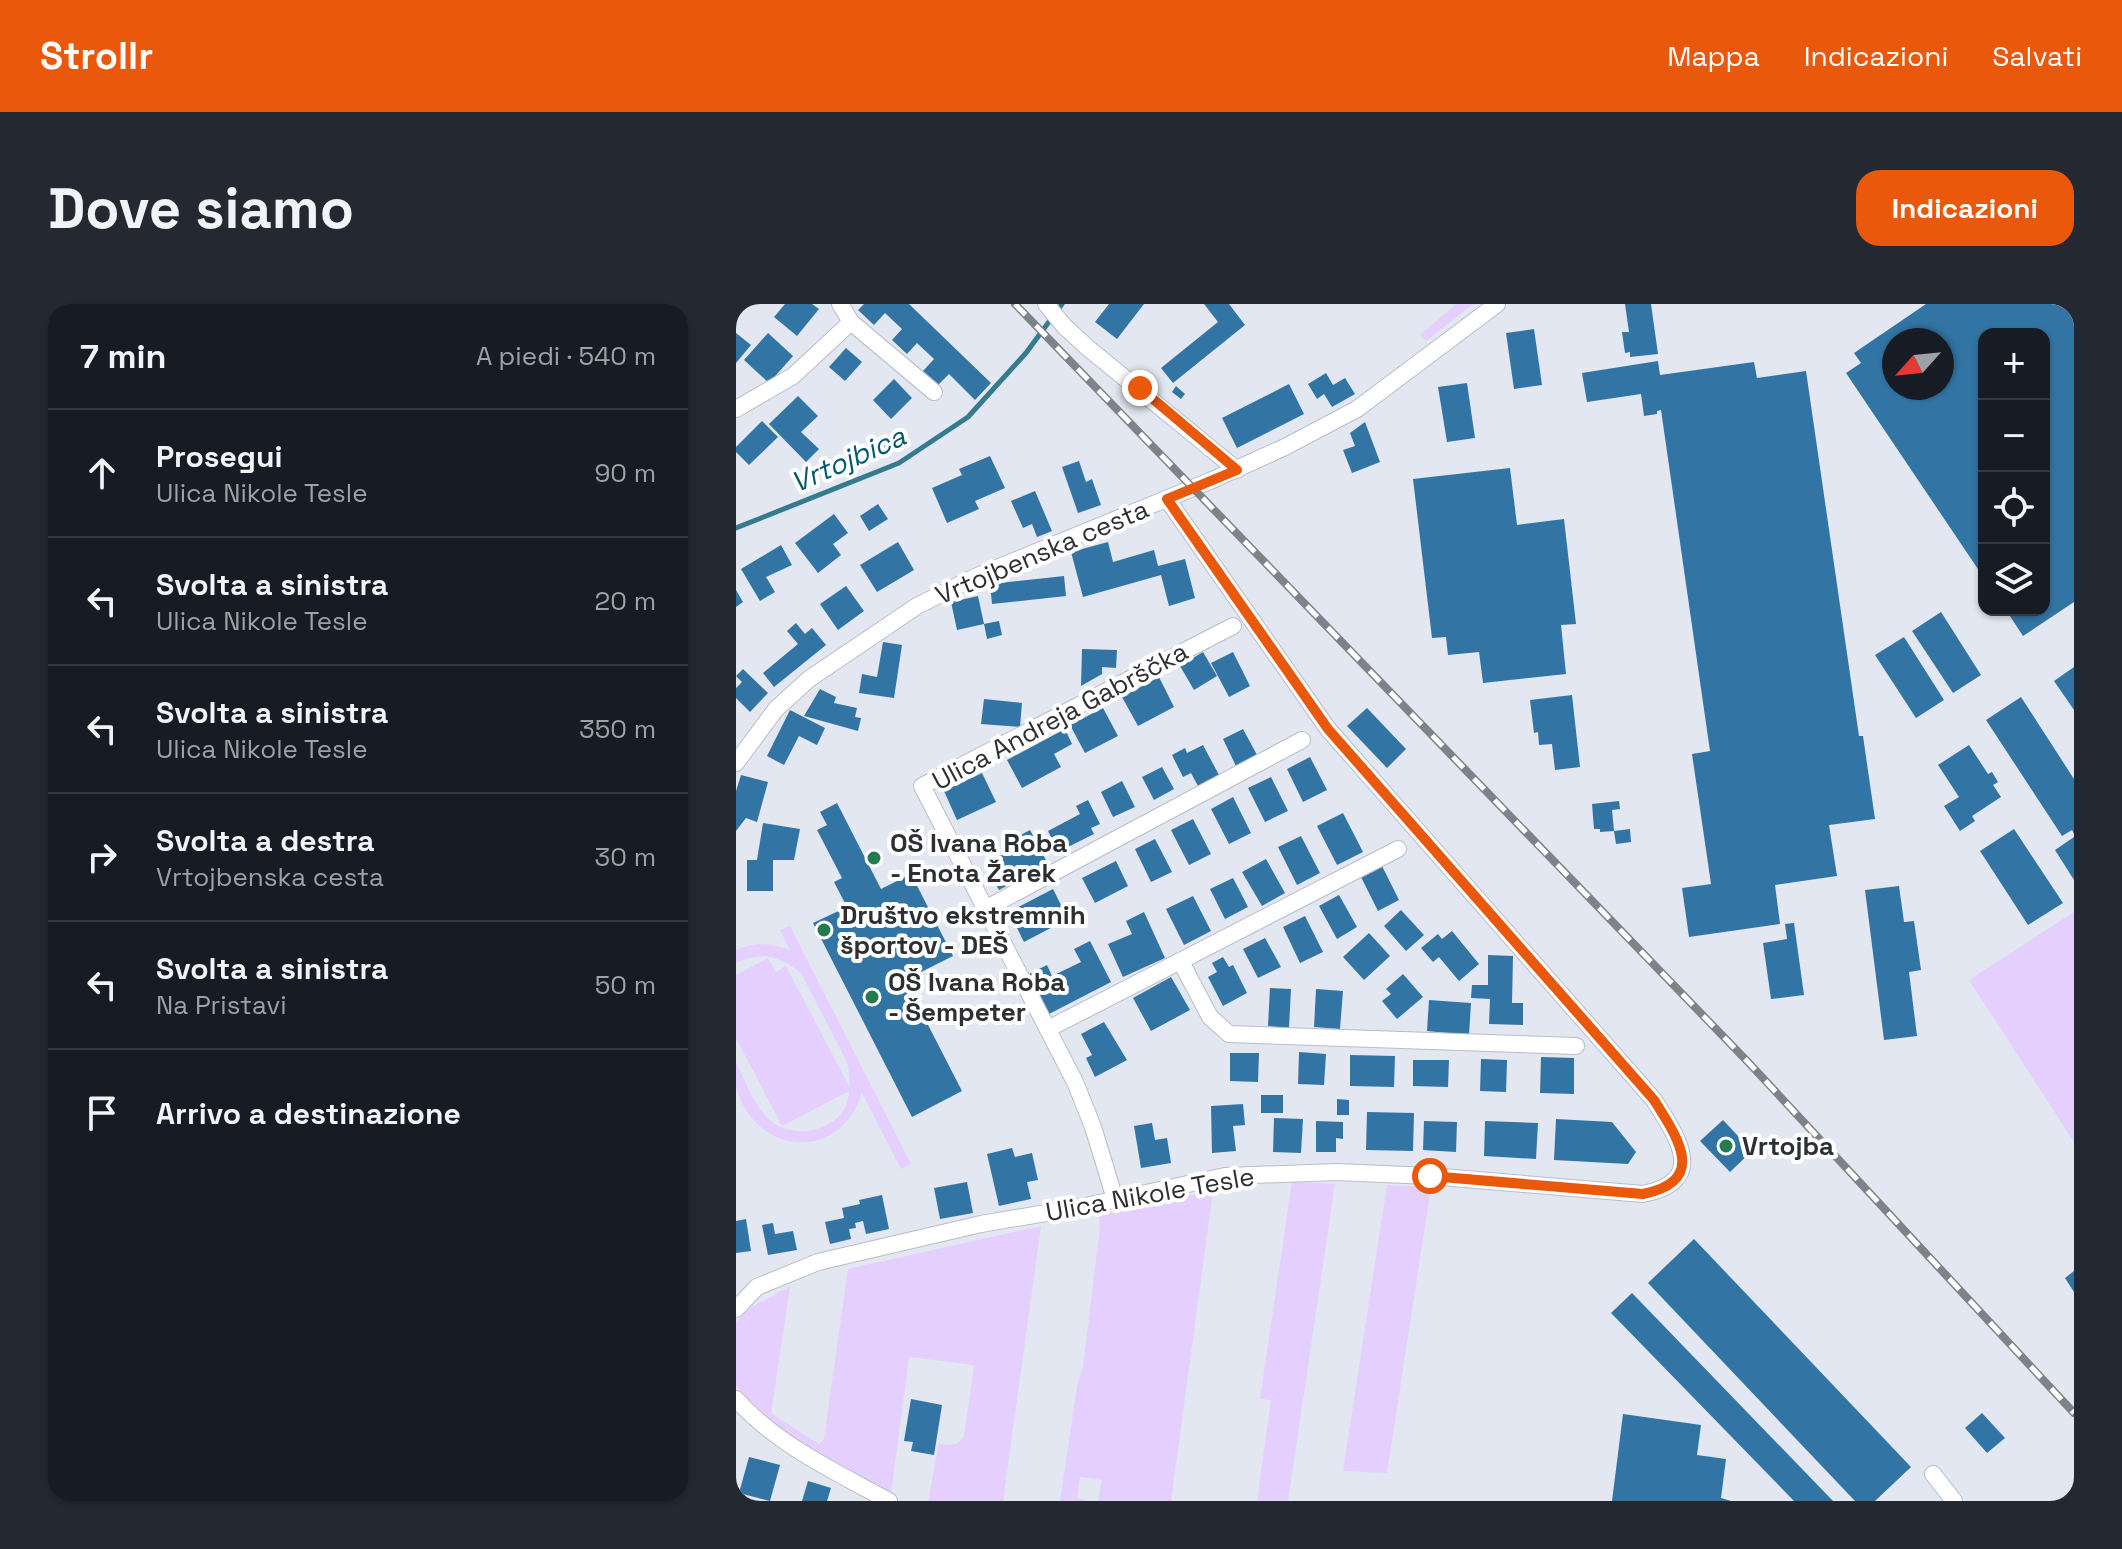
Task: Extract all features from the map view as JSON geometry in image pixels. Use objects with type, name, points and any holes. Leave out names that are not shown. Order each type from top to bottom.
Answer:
[{"type":"street","points":[[840,304],[851,322],[934,392]]},
{"type":"street","name":"Vrtojbenska cesta","points":[[736,763],[776,709],[809,679],[917,606],[975,577],[1237,470],[1357,409],[1497,304]]},
{"type":"street","points":[[1048,308],[1064,326],[1237,470]]},
{"type":"street","points":[[736,409],[793,376],[851,322]]},
{"type":"street","name":"Ulica Nikole Tesle","points":[[736,1309],[757,1287],[818,1262],[981,1224],[1234,1175],[1337,1172],[1430,1176],[1643,1194],[1660,1190],[1679,1177],[1684,1159],[1678,1137],[1654,1100],[1328,729],[1167,499]]},
{"type":"street","name":"Ulica Andreja Gabrščka","points":[[1115,1199],[1087,1112],[1048,1029],[922,786],[1233,626]]},
{"type":"street","points":[[985,909],[1302,740]]},
{"type":"street","points":[[1048,1029],[1398,849]]},
{"type":"street","points":[[1181,962],[1210,1017],[1229,1034],[1576,1046]]},
{"type":"street","points":[[736,1399],[810,1458],[889,1501]]},
{"type":"street","points":[[1933,1474],[1954,1501]]},
{"type":"shaded area","points":[[1456,304],[1473,304],[1426,341],[1420,335]]},
{"type":"shaded area","points":[[2074,912],[2074,1142],[1969,980]]},
{"type":"shaded area","points":[[790,926],[911,1164],[901,1169],[862,1093],[851,1116],[836,1131],[818,1140],[798,1142],[779,1138],[761,1127],[746,1110],[736,1087],[736,1062],[760,1109],[783,1128],[808,1131],[820,1128],[841,1114],[847,1104],[849,1091],[782,1126],[736,1038],[736,975],[768,958],[776,972],[786,966],[850,1088],[848,1064],[801,973],[785,962],[770,957],[753,957],[736,963],[736,950],[750,946],[770,945],[790,950],[780,930]]},
{"type":"shaded area","points":[[1292,1182],[1335,1184],[1288,1501],[1257,1501],[1271,1400],[1260,1399]]},
{"type":"shaded area","points":[[1387,1185],[1431,1187],[1387,1473],[1343,1471]]},
{"type":"shaded area","points":[[1213,1191],[1171,1501],[1098,1501],[1102,1480],[1080,1477],[1077,1498],[1090,1501],[1060,1501],[1077,1387],[1083,1367],[1100,1228],[1099,1214]]},
{"type":"shaded area","points":[[1041,1226],[1003,1501],[928,1501],[939,1444],[956,1444],[964,1436],[974,1365],[909,1357],[891,1494],[809,1448],[752,1403],[736,1386],[736,1323],[751,1307],[790,1287],[771,1413],[819,1444],[824,1439],[848,1269]]},
{"type":"building","points":[[785,304],[812,304],[819,309],[797,336],[774,317]]},
{"type":"building","points":[[864,304],[909,304],[991,383],[975,400],[949,374],[938,385],[923,371],[934,359],[917,343],[907,354],[892,340],[902,329],[885,313],[874,325],[858,310]]},
{"type":"building","points":[[1109,304],[1144,304],[1117,339],[1095,322]]},
{"type":"building","points":[[1204,304],[1229,304],[1245,325],[1173,383],[1161,368],[1218,322]]},
{"type":"building","points":[[1625,304],[1651,304],[1658,354],[1630,357],[1630,352],[1625,353],[1622,332],[1629,332]]},
{"type":"building","points":[[1926,304],[2074,304],[2074,602],[2023,636],[2010,616],[2050,616],[2050,328],[1978,328],[1978,569],[1846,373],[1861,363],[1854,353],[1882,334],[1882,400],[1954,400],[1954,328],[1891,328]]},
{"type":"building","points":[[1534,329],[1542,385],[1514,389],[1506,333]]},
{"type":"building","points":[[736,333],[751,345],[736,363]]},
{"type":"building","points":[[768,333],[793,356],[769,383],[744,360]]},
{"type":"building","points":[[846,348],[862,362],[845,381],[829,367]]},
{"type":"building","points":[[1658,361],[1660,375],[1754,362],[1757,378],[1806,371],[1859,736],[1863,736],[1875,819],[1829,825],[1837,876],[1775,885],[1780,924],[1689,937],[1682,888],[1711,884],[1692,754],[1710,751],[1661,410],[1657,414],[1644,416],[1641,394],[1587,402],[1582,373]]},
{"type":"building","points":[[1326,373],[1333,385],[1345,378],[1355,394],[1332,407],[1324,394],[1317,399],[1308,384]]},
{"type":"building","points":[[894,379],[912,398],[891,419],[873,400]]},
{"type":"building","points":[[1467,383],[1475,438],[1447,442],[1438,387]]},
{"type":"building","points":[[1289,384],[1304,414],[1237,448],[1222,418]]},
{"type":"building","points":[[1176,386],[1185,394],[1181,399],[1172,392]]},
{"type":"building","points":[[798,396],[818,416],[801,432],[819,449],[806,462],[769,424]]},
{"type":"building","points":[[762,421],[778,437],[749,465],[736,452],[736,447]]},
{"type":"building","points":[[1365,422],[1380,462],[1352,473],[1343,450],[1355,446],[1350,433]]},
{"type":"building","points":[[880,438],[887,445],[877,455],[870,448]]},
{"type":"building","points":[[990,456],[1005,488],[975,501],[979,509],[947,523],[932,488],[962,475],[959,469]]},
{"type":"building","points":[[1079,461],[1086,482],[1092,479],[1101,505],[1078,513],[1062,467]]},
{"type":"building","points":[[1510,468],[1517,525],[1564,519],[1576,624],[1561,625],[1566,674],[1483,683],[1479,652],[1448,655],[1446,637],[1432,638],[1413,479]]},
{"type":"building","points":[[1035,491],[1052,531],[1037,537],[1032,524],[1023,528],[1011,501]]},
{"type":"building","points":[[878,504],[888,519],[869,531],[860,516]]},
{"type":"building","points":[[834,514],[848,533],[833,544],[841,555],[818,573],[795,543]]},
{"type":"building","points":[[898,542],[914,570],[877,592],[860,565]]},
{"type":"building","points":[[1108,542],[1113,562],[1154,550],[1158,566],[1185,559],[1195,598],[1169,606],[1161,575],[1083,597],[1071,552]]},
{"type":"building","points":[[781,545],[792,565],[766,577],[775,592],[760,601],[741,569]]},
{"type":"building","points":[[1064,576],[1066,596],[992,604],[990,584]]},
{"type":"building","points":[[846,586],[864,611],[838,630],[820,604]]},
{"type":"building","points":[[736,590],[743,602],[736,607]]},
{"type":"building","points":[[978,596],[984,624],[957,630],[951,602]]},
{"type":"building","points":[[1941,612],[1981,675],[1953,693],[1912,631]]},
{"type":"building","points":[[999,621],[1002,635],[987,639],[984,624]]},
{"type":"building","points":[[796,623],[805,634],[812,628],[826,645],[774,687],[763,673],[798,644],[787,631]]},
{"type":"building","points":[[1904,637],[1944,700],[1916,718],[1875,655]]},
{"type":"building","points":[[883,642],[902,645],[894,698],[859,693],[862,674],[877,677]]},
{"type":"building","points":[[1082,649],[1117,650],[1116,668],[1102,667],[1102,674],[1081,686]]},
{"type":"building","points":[[1203,652],[1217,676],[1194,690],[1180,666]]},
{"type":"building","points":[[1233,652],[1250,686],[1229,697],[1211,663]]},
{"type":"building","points":[[2074,667],[2074,710],[2054,681]]},
{"type":"building","points":[[743,669],[768,693],[750,712],[736,698],[736,688],[742,682],[736,676]]},
{"type":"building","points":[[1159,677],[1174,707],[1138,726],[1122,697]]},
{"type":"building","points":[[820,689],[836,697],[834,703],[857,708],[855,717],[861,718],[858,731],[804,716]]},
{"type":"building","points":[[1572,695],[1580,767],[1555,770],[1552,744],[1539,745],[1538,732],[1534,733],[1530,700]]},
{"type":"building","points":[[2021,697],[2074,779],[2074,834],[2072,830],[2062,836],[1986,720]]},
{"type":"building","points":[[984,699],[1022,703],[1020,727],[981,724]]},
{"type":"building","points":[[1103,708],[1118,736],[1085,753],[1070,725]]},
{"type":"building","points":[[1367,708],[1406,749],[1387,768],[1347,726]]},
{"type":"building","points":[[790,710],[825,728],[817,745],[799,736],[784,765],[767,756]]},
{"type":"building","points":[[1065,729],[1072,744],[1054,754],[1061,767],[1022,788],[1007,760]]},
{"type":"building","points":[[1243,729],[1257,755],[1236,766],[1223,739]]},
{"type":"building","points":[[1203,745],[1219,775],[1198,786],[1191,773],[1183,777],[1172,755],[1185,748],[1187,753]]},
{"type":"building","points":[[1969,745],[1988,774],[1992,772],[1998,782],[1993,785],[2001,797],[1972,816],[1975,821],[1960,831],[1944,806],[1959,797],[1938,765]]},
{"type":"building","points":[[1310,757],[1327,790],[1303,802],[1287,769]]},
{"type":"building","points":[[1162,767],[1174,789],[1154,800],[1142,777]]},
{"type":"building","points":[[982,773],[996,802],[957,820],[944,791]]},
{"type":"building","points":[[741,775],[768,782],[757,822],[746,818],[736,831],[736,791]]},
{"type":"building","points":[[1271,777],[1288,811],[1265,822],[1248,788]]},
{"type":"building","points":[[1122,781],[1135,807],[1113,817],[1101,792]]},
{"type":"building","points":[[1233,797],[1251,833],[1229,844],[1211,809]]},
{"type":"building","points":[[1088,800],[1100,824],[1091,828],[1094,834],[1058,852],[1048,831],[1080,814],[1076,806]]},
{"type":"building","points":[[1619,801],[1620,809],[1612,810],[1614,831],[1594,829],[1592,804]]},
{"type":"building","name":"OŠ Ivana Roba - Šempeter","points":[[837,803],[881,889],[911,874],[953,956],[913,976],[917,984],[909,988],[962,1091],[912,1117],[813,923],[847,907],[834,882],[842,878],[817,830],[827,825],[820,812]]},
{"type":"building","points":[[1343,813],[1363,852],[1337,865],[1317,826]]},
{"type":"building","points":[[1193,819],[1211,854],[1189,865],[1171,830]]},
{"type":"building","points":[[763,823],[800,829],[794,860],[773,860],[773,891],[747,891],[747,860],[757,860]]},
{"type":"building","points":[[1630,829],[1631,842],[1616,844],[1614,831]]},
{"type":"building","points":[[2014,829],[2063,903],[2028,925],[1980,851]]},
{"type":"building","points":[[1030,830],[1048,864],[999,890],[985,864],[1017,847],[1013,839]]},
{"type":"building","points":[[1301,836],[1320,873],[1297,885],[1278,847]]},
{"type":"building","points":[[2074,837],[2074,880],[2055,850]]},
{"type":"building","points":[[1155,839],[1172,872],[1151,882],[1135,849]]},
{"type":"building","points":[[1266,859],[1285,893],[1262,906],[1242,872]]},
{"type":"building","points":[[1116,861],[1128,886],[1095,903],[1082,878]]},
{"type":"building","points":[[1382,866],[1399,900],[1378,911],[1361,877]]},
{"type":"building","points":[[1233,878],[1248,907],[1225,919],[1210,889]]},
{"type":"building","points":[[1899,886],[1904,922],[1914,921],[1921,970],[1909,972],[1917,1036],[1884,1040],[1865,890]]},
{"type":"building","points":[[1053,889],[1068,919],[1024,942],[1009,912]]},
{"type":"building","points":[[1339,895],[1357,927],[1337,939],[1319,906]]},
{"type":"building","points":[[1193,896],[1211,931],[1184,945],[1166,909]]},
{"type":"building","points":[[1401,910],[1424,935],[1406,951],[1384,926]]},
{"type":"building","points":[[1144,912],[1165,958],[1123,977],[1108,944],[1132,934],[1126,921]]},
{"type":"building","points":[[1305,916],[1323,952],[1300,963],[1283,927]]},
{"type":"building","points":[[1794,923],[1804,995],[1771,999],[1763,943],[1787,939],[1785,924]]},
{"type":"building","points":[[1452,931],[1479,964],[1459,981],[1439,957],[1433,962],[1421,948],[1438,934],[1442,939]]},
{"type":"building","points":[[1369,933],[1390,956],[1364,980],[1343,957]]},
{"type":"building","points":[[1265,938],[1281,967],[1258,978],[1243,949]]},
{"type":"building","points":[[1090,941],[1111,982],[1049,1014],[1029,974],[1047,965],[1052,976],[1081,962],[1074,949]]},
{"type":"building","points":[[1488,955],[1513,956],[1512,1003],[1523,1003],[1523,1025],[1489,1024],[1490,999],[1471,998],[1472,985],[1488,985]]},
{"type":"building","points":[[1223,957],[1229,967],[1233,965],[1247,993],[1223,1006],[1208,977],[1217,972],[1212,963]]},
{"type":"building","points":[[1403,974],[1423,997],[1397,1019],[1382,1001],[1391,994],[1386,989]]},
{"type":"building","points":[[1171,977],[1190,1010],[1151,1031],[1133,998]]},
{"type":"building","points":[[1270,988],[1291,989],[1289,1028],[1268,1026]]},
{"type":"building","points":[[1316,989],[1343,991],[1340,1029],[1314,1027]]},
{"type":"building","points":[[1429,1000],[1471,1003],[1469,1035],[1427,1031]]},
{"type":"building","points":[[1104,1022],[1127,1060],[1095,1077],[1086,1058],[1092,1055],[1081,1034]]},
{"type":"building","points":[[1299,1052],[1326,1054],[1324,1085],[1298,1084]]},
{"type":"building","points":[[1230,1053],[1259,1053],[1258,1082],[1230,1081]]},
{"type":"building","points":[[1350,1055],[1395,1056],[1394,1087],[1350,1086]]},
{"type":"building","points":[[1541,1057],[1574,1058],[1574,1094],[1540,1093]]},
{"type":"building","points":[[1481,1059],[1507,1060],[1506,1092],[1480,1091]]},
{"type":"building","points":[[1413,1060],[1449,1060],[1448,1087],[1413,1086]]},
{"type":"building","points":[[1261,1095],[1283,1095],[1283,1113],[1261,1113]]},
{"type":"building","points":[[1337,1099],[1349,1100],[1349,1115],[1337,1115]]},
{"type":"building","points":[[1243,1104],[1245,1125],[1233,1126],[1236,1151],[1212,1153],[1211,1106]]},
{"type":"building","points":[[1367,1112],[1414,1113],[1413,1151],[1366,1150]]},
{"type":"building","points":[[1274,1118],[1303,1119],[1301,1153],[1273,1152]]},
{"type":"building","points":[[1556,1119],[1612,1122],[1636,1152],[1628,1164],[1554,1160]]},
{"type":"building","name":"Vrtojba","points":[[1723,1120],[1752,1151],[1730,1172],[1700,1141]]},
{"type":"building","points":[[1316,1121],[1343,1122],[1343,1139],[1336,1138],[1336,1152],[1316,1152]]},
{"type":"building","points":[[1424,1121],[1457,1122],[1456,1152],[1423,1150]]},
{"type":"building","points":[[1485,1121],[1538,1123],[1536,1159],[1484,1156]]},
{"type":"building","points":[[1152,1123],[1155,1140],[1167,1138],[1171,1163],[1141,1168],[1134,1126]]},
{"type":"building","points":[[1012,1148],[1015,1157],[1032,1153],[1038,1180],[1027,1182],[1031,1199],[999,1206],[987,1154]]},
{"type":"building","points":[[967,1182],[973,1213],[940,1219],[934,1188]]},
{"type":"building","points":[[882,1195],[889,1229],[866,1234],[863,1221],[855,1223],[856,1228],[849,1229],[851,1239],[830,1244],[825,1222],[844,1218],[842,1208]]},
{"type":"building","points":[[746,1219],[751,1251],[736,1253],[736,1221]]},
{"type":"building","points":[[773,1223],[775,1234],[793,1231],[797,1250],[768,1255],[762,1225]]},
{"type":"building","points":[[1694,1239],[1911,1467],[1875,1501],[1855,1501],[1648,1283]]},
{"type":"building","points":[[2074,1271],[2074,1292],[2065,1278]]},
{"type":"building","points":[[1632,1293],[1833,1501],[1794,1501],[1611,1313]]},
{"type":"building","points":[[911,1399],[942,1405],[934,1455],[911,1451],[913,1442],[904,1441]]},
{"type":"building","points":[[1982,1413],[2005,1438],[1987,1453],[1965,1428]]},
{"type":"building","points":[[1623,1414],[1701,1425],[1697,1455],[1726,1459],[1721,1498],[1731,1501],[1612,1501]]},
{"type":"building","points":[[749,1457],[780,1465],[770,1501],[739,1493]]},
{"type":"building","points":[[808,1481],[831,1488],[827,1501],[802,1501]]},
{"type":"waterway","name":"Vrtojbica","points":[[736,528],[899,463],[968,417],[1026,353],[1062,304]]},
{"type":"railway","points":[[1015,304],[1748,1062],[2074,1413]]},
{"type":"place","name":"OŠ Ivana Roba - Enota Žarek","points":[[874,858]]},
{"type":"place","name":"Društvo ekstremnih športov - DEŠ","points":[[824,930]]},
{"type":"place","name":"OŠ Ivana Roba - Šempeter","points":[[872,997]]},
{"type":"place","name":"Vrtojba","points":[[1726,1146]]},
{"type":"route","points":[[1140,388],[1237,470],[1167,499],[1246,613],[1328,729],[1654,1100],[1678,1137],[1684,1159],[1679,1177],[1660,1190],[1643,1194],[1430,1176]]}]
